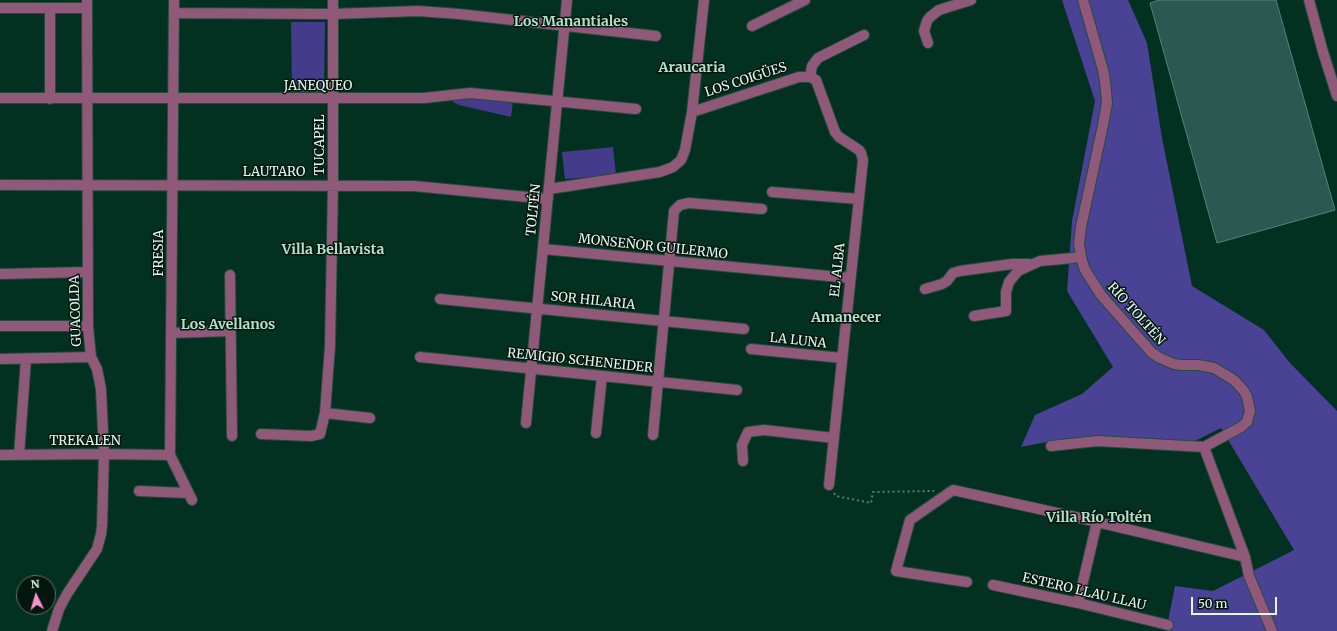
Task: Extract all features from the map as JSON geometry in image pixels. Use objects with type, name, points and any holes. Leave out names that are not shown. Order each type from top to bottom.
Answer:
[{"type":"street","name":"FRESIA","points":[[139,491],[190,496],[170,455],[174,0]]},
{"type":"street","name":"TUCAPEL","points":[[262,434],[311,436],[320,434],[325,413],[330,346],[333,185],[332,0]]},
{"type":"street","name":"TOLTÉN","points":[[526,424],[568,0]]},
{"type":"street","points":[[692,112],[704,0]]},
{"type":"street","points":[[752,26],[784,5],[805,0]]},
{"type":"street","points":[[928,43],[924,31],[930,17],[940,10],[971,0]]},
{"type":"street","name":"RÍO TOLTÉN","points":[[1083,0],[1103,70],[1106,86],[1106,103],[1103,125],[1080,227],[1079,244],[1084,270],[1101,295],[1152,353],[1174,364],[1198,364],[1214,368],[1228,375],[1240,385],[1247,397],[1250,410],[1247,422],[1241,427],[1204,447]]},
{"type":"street","points":[[1309,0],[1337,96]]},
{"type":"street","points":[[0,8],[50,8],[87,4]]},
{"type":"street","name":"GUACOLDA","points":[[52,631],[59,609],[94,556],[99,542],[102,526],[104,454],[100,379],[97,368],[91,357],[88,326],[87,4]]},
{"type":"street","points":[[50,8],[50,99]]},
{"type":"street","points":[[174,13],[333,14],[418,11],[459,14],[656,36]]},
{"type":"street","points":[[810,77],[812,66],[818,58],[864,35]]},
{"type":"street","name":"LOS COIGÜES","points":[[692,112],[799,77],[810,77]]},
{"type":"street","name":"EL ALBA","points":[[810,77],[816,80],[835,132],[839,137],[856,147],[861,153],[863,160],[829,486]]},
{"type":"street","name":"JANEQUEO","points":[[0,98],[333,99],[424,98],[470,93],[636,109]]},
{"type":"street","name":"LAUTARO","points":[[0,186],[414,186],[549,194],[660,172],[673,167],[681,160],[685,150],[692,112]]},
{"type":"street","points":[[772,192],[859,199]]},
{"type":"street","points":[[653,434],[674,211],[680,205],[689,203],[762,209]]},
{"type":"street","name":"MONSEÑOR GUILERMO","points":[[543,249],[850,278]]},
{"type":"street","points":[[974,316],[1006,311],[1006,292],[1009,282],[1018,271],[1040,262],[1081,256]]},
{"type":"street","points":[[925,289],[942,284],[947,281],[953,273],[960,271],[1012,264],[1033,264]]},
{"type":"street","points":[[0,274],[87,272]]},
{"type":"street","points":[[230,276],[232,436]]},
{"type":"street","name":"SOR HILARIA","points":[[440,299],[744,329]]},
{"type":"street","points":[[0,326],[88,326]]},
{"type":"street","points":[[171,333],[230,331]]},
{"type":"street","name":"LA LUNA","points":[[751,349],[842,358]]},
{"type":"street","points":[[0,359],[91,357]]},
{"type":"street","name":"REMIGIO SCHENEIDER","points":[[420,357],[737,390]]},
{"type":"street","points":[[19,455],[26,359]]},
{"type":"street","points":[[596,433],[602,376]]},
{"type":"street","points":[[325,413],[370,418]]},
{"type":"street","points":[[743,461],[742,445],[748,432],[764,430],[834,438]]},
{"type":"street","points":[[1051,446],[1096,441],[1204,447],[1245,557],[1249,576],[1272,631]]},
{"type":"street","name":"TREKALEN","points":[[0,455],[170,455]]},
{"type":"street","points":[[967,582],[896,571],[910,520],[953,490],[1245,557]]},
{"type":"street","points":[[1078,603],[1097,522]]},
{"type":"street","name":"ESTERO LLAU LLAU","points":[[993,585],[1078,603],[1168,625]]},
{"type":"path","points":[[836,496],[871,503],[874,492],[953,490]]},
{"type":"shaded area","points":[[1062,0],[1128,0],[1147,43],[1162,138],[1192,286],[1264,330],[1290,363],[1337,411],[1337,631],[1166,631],[1175,586],[1213,591],[1294,550],[1221,428],[1189,444],[1052,441],[1021,447],[1035,415],[1082,394],[1113,367],[1067,291],[1072,221],[1095,101]]},
{"type":"shaded area","points":[[291,22],[325,22],[324,92],[292,93]]},
{"type":"shaded area","points":[[463,96],[513,101],[511,117],[459,105],[453,102],[452,98]]},
{"type":"shaded area","points":[[613,147],[616,175],[565,179],[562,152]]},
{"type":"building","points":[[1159,0],[1276,0],[1335,210],[1217,243],[1150,3]]},
{"type":"district","name":"Los Manantiales","points":[[571,22]]},
{"type":"district","name":"Araucaria","points":[[692,68]]},
{"type":"district","name":"Villa Bellavista","points":[[333,250]]},
{"type":"district","name":"Amanecer","points":[[846,318]]},
{"type":"district","name":"Los Avellanos","points":[[228,325]]},
{"type":"district","name":"Villa Río Toltén","points":[[1099,518]]}]
